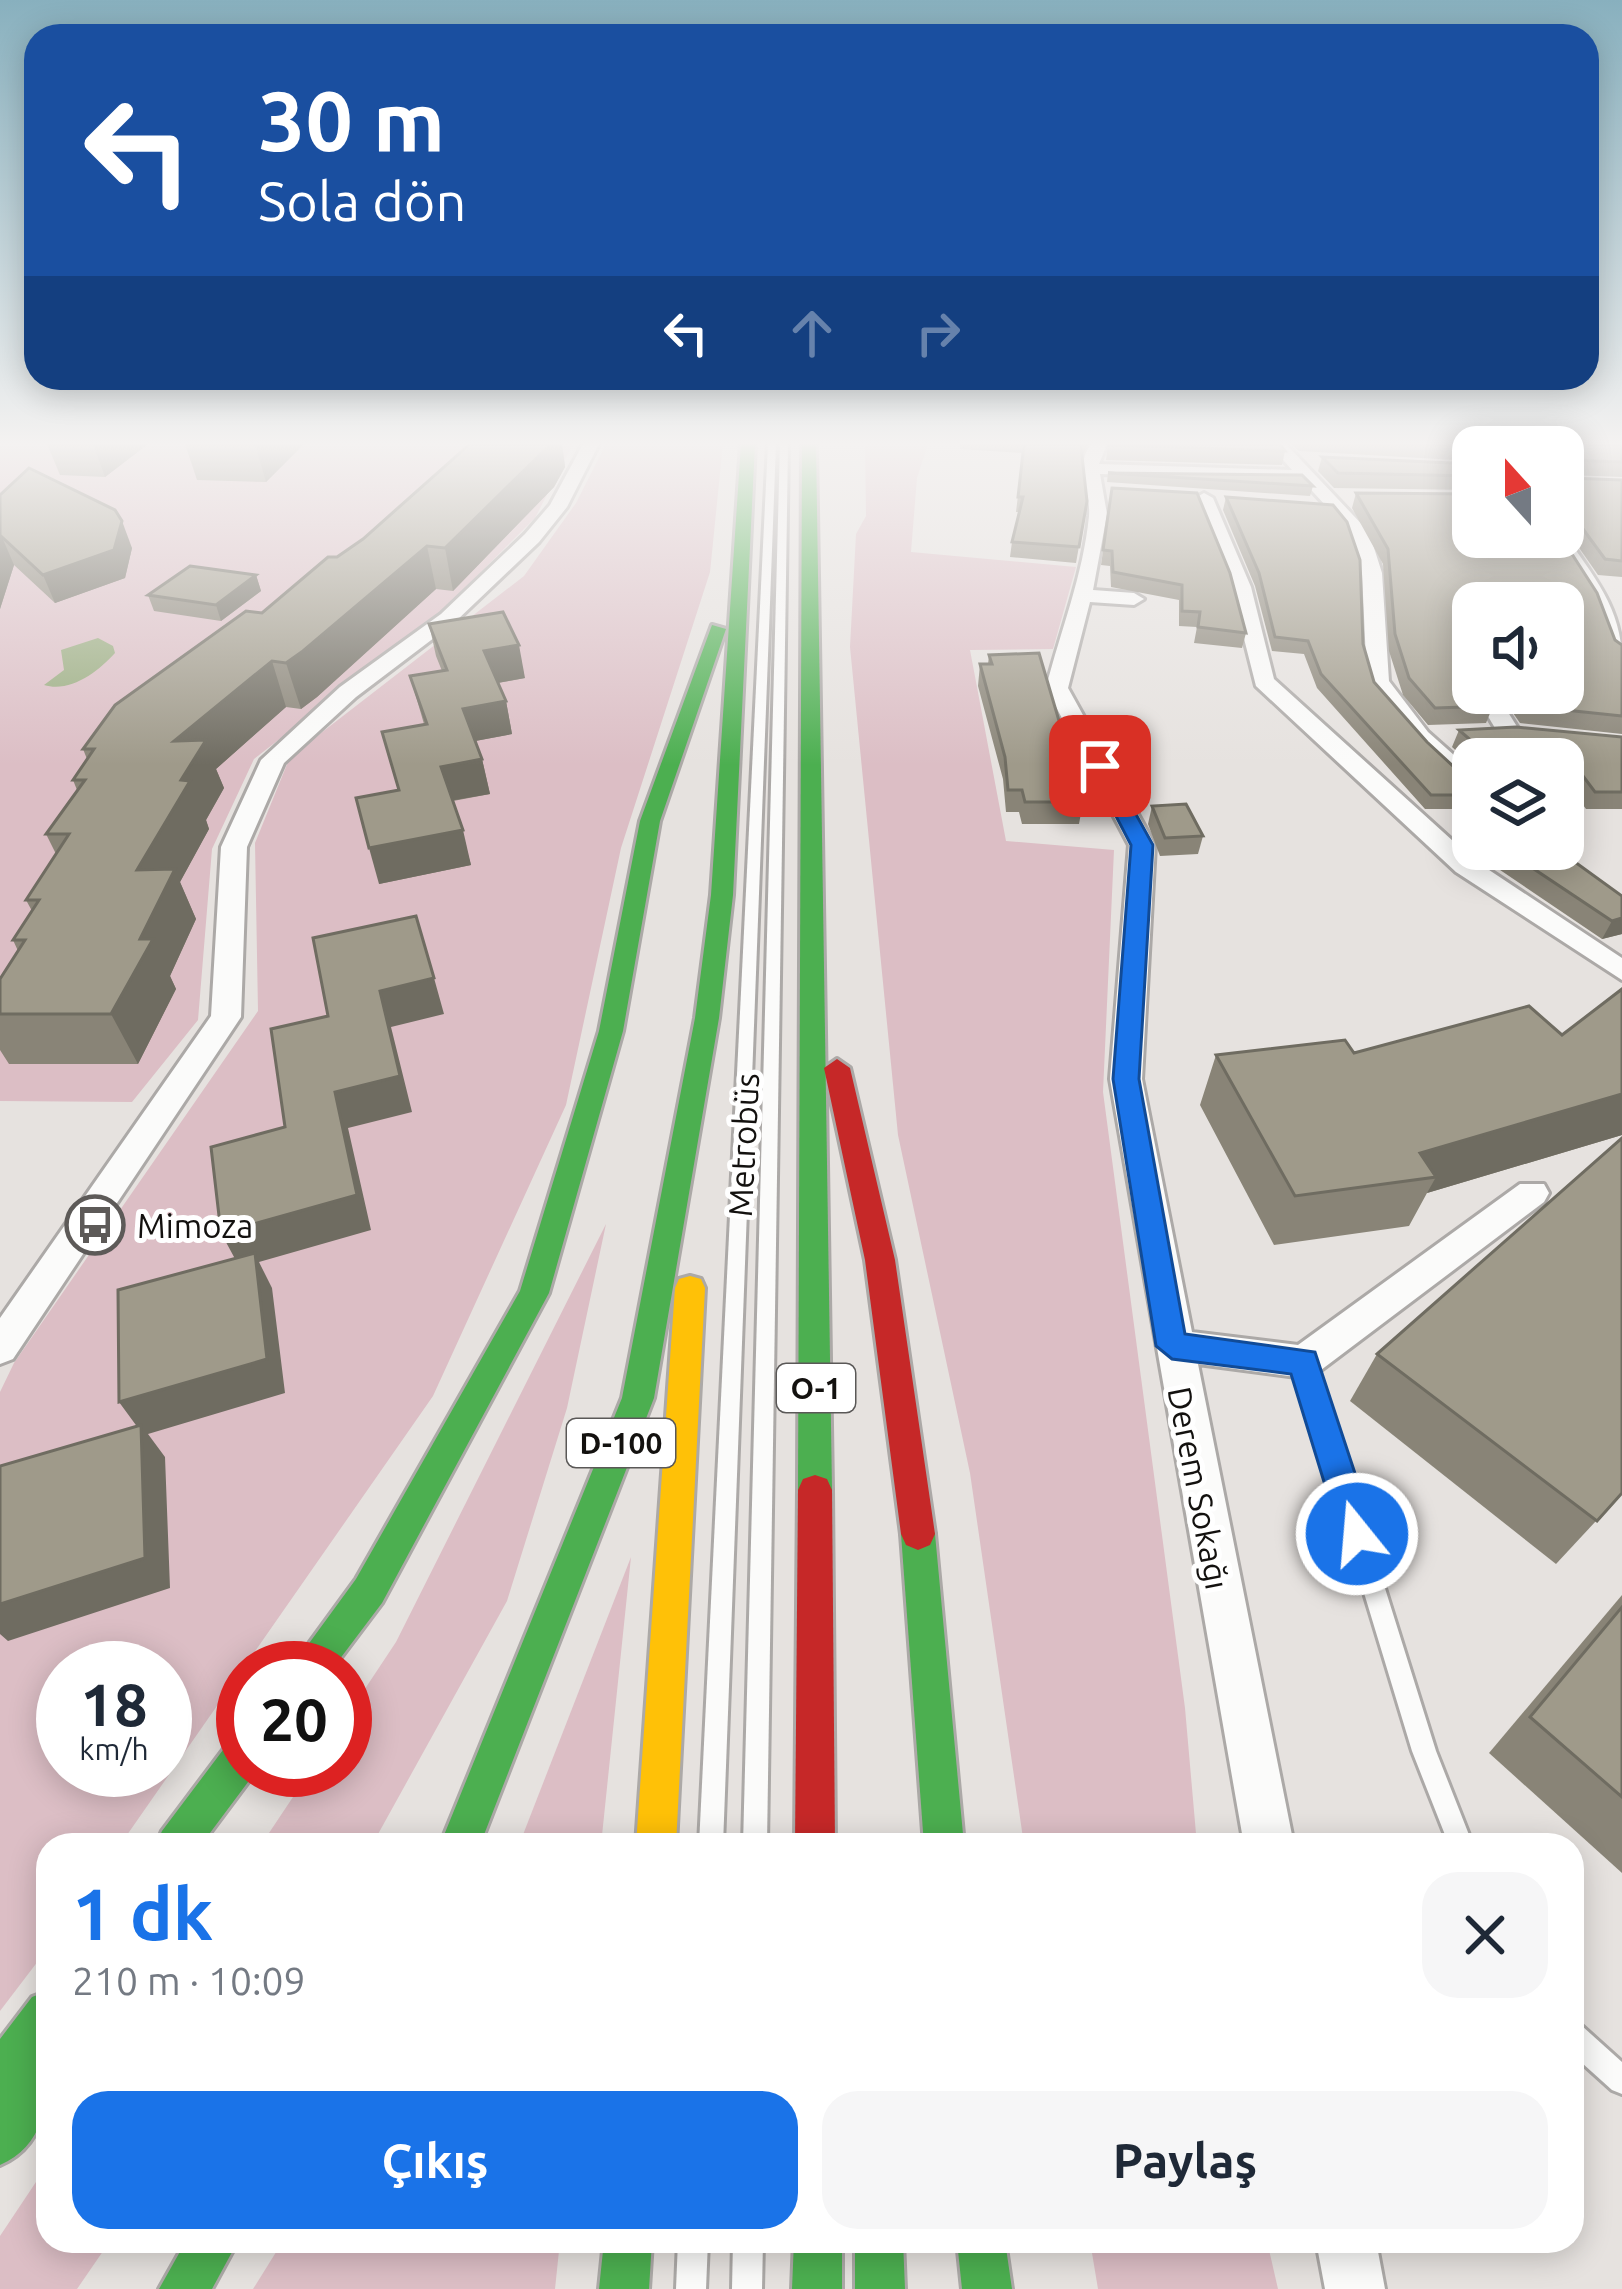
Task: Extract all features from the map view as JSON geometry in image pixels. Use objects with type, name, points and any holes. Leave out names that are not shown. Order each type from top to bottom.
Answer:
[{"type":"highway","points":[[657,1833],[706,1018],[732,777],[740,551]]},
{"type":"highway","name":"O-1","points":[[810,551],[816,990],[815,1786],[819,1833]]},
{"type":"highway","points":[[810,641],[835,551]]},
{"type":"highway","points":[[334,1641],[369,1592],[534,1293],[611,1031],[650,821],[738,573]]},
{"type":"highway","points":[[816,990],[869,1189],[904,1401],[925,1562],[943,1833]]},
{"type":"highway","name":"D-100","points":[[465,1833],[638,1398],[706,1018]]},
{"type":"highway","points":[[185,1833],[216,1792]]},
{"type":"highway","points":[[207,1833],[231,1797]]},
{"type":"highway","points":[[0,2076],[36,2029]]},
{"type":"highway","points":[[0,2141],[36,2088]]},
{"type":"highway","points":[[184,2289],[206,2253]]},
{"type":"highway","points":[[624,2289],[627,2253]]},
{"type":"highway","points":[[818,2253],[818,2289]]},
{"type":"highway","points":[[879,2253],[880,2289]]},
{"type":"highway","points":[[982,2253],[986,2289]]},
{"type":"street","points":[[0,1348],[226,1017],[234,847],[273,760],[348,692],[448,619],[519,551]]},
{"type":"street","name":"Derem Sokağı","points":[[1089,551],[1058,688],[1142,845],[1126,1079],[1172,1346],[1267,1833]]},
{"type":"street","points":[[1226,551],[1241,587],[1264,681],[1465,866],[1622,971]]},
{"type":"street","points":[[1366,551],[1372,573],[1378,682],[1420,737],[1452,766]]},
{"type":"street","points":[[1570,558],[1611,619],[1622,655]]},
{"type":"street","points":[[1079,595],[1134,599]]},
{"type":"street","points":[[1420,737],[1498,734],[1492,714]]},
{"type":"street","points":[[1172,1346],[1304,1362],[1532,1193]]},
{"type":"street","points":[[1348,2253],[1355,2289]]},
{"type":"lane","name":"Metrobüs","points":[[712,1833],[767,551]]},
{"type":"lane","name":"Metrobüs","points":[[755,1833],[782,551]]},
{"type":"lane","points":[[1304,1362],[1424,1751],[1456,1833]]},
{"type":"lane","points":[[1584,2047],[1622,2080]]},
{"type":"lane","points":[[692,2289],[694,2253]]},
{"type":"lane","points":[[747,2289],[748,2253]]},
{"type":"shaded area","points":[[0,551],[502,551],[437,616],[254,759],[212,849],[198,1020],[132,1102],[0,1101]]},
{"type":"shaded area","points":[[542,551],[712,551],[710,572],[621,848],[566,1105],[433,1396],[262,1641],[216,1641],[216,1707],[192,1742],[192,1641],[36,1641],[36,1797],[153,1797],[128,1833],[36,1833],[36,1964],[0,2011],[0,1392],[14,1363],[258,1011],[255,843],[290,757],[524,576]]},
{"type":"shaded area","points":[[855,551],[911,551],[1076,567],[1053,649],[970,650],[1006,841],[1114,850],[1103,1092],[1185,1708],[1196,1833],[1022,1833],[970,1473],[898,1135],[850,647]]},
{"type":"shaded area","points":[[98,638],[113,646],[115,653],[100,667],[64,686],[44,685],[64,670],[61,650]]},
{"type":"shaded area","points":[[606,1224],[567,1408],[507,1601],[379,1833],[269,1833],[293,1797],[372,1797],[372,1678],[396,1642]]},
{"type":"shaded area","points":[[631,1557],[602,1833],[524,1833]]},
{"type":"shaded area","points":[[36,2182],[36,2253],[102,2253],[77,2289],[0,2289],[0,2236]]},
{"type":"shaded area","points":[[276,2253],[559,2253],[555,2289],[253,2289]]},
{"type":"shaded area","points":[[1092,2253],[1270,2253],[1278,2289],[1098,2289]]},
{"type":"building","points":[[17,551],[112,551],[43,575]]},
{"type":"building","points":[[346,551],[421,551],[303,651],[286,663],[272,661],[174,741],[206,740],[181,780],[190,781],[137,870],[175,869],[140,939],[153,939],[111,1014],[0,1014],[0,979],[25,940],[13,940],[39,900],[26,900],[69,834],[46,834],[85,780],[73,780],[94,749],[83,749],[115,705],[246,611],[262,613],[328,557]]},
{"type":"building","points":[[1112,551],[1221,551],[1246,633],[1198,627],[1200,612],[1182,611],[1182,585],[1113,572]]},
{"type":"building","points":[[1249,551],[1357,551],[1363,644],[1374,682],[1452,765],[1452,795],[1431,795],[1321,674],[1308,641],[1275,637]]},
{"type":"building","points":[[1388,551],[1452,551],[1452,558],[1574,558],[1597,593],[1615,640],[1622,645],[1622,716],[1584,712],[1584,582],[1452,582],[1452,707],[1435,708],[1409,678],[1395,634]]},
{"type":"building","points":[[1599,551],[1622,551],[1622,561],[1605,559]]},
{"type":"building","points":[[190,566],[256,575],[216,605],[148,595]]},
{"type":"building","points":[[503,612],[519,645],[484,651],[506,701],[463,709],[482,759],[441,767],[463,830],[369,848],[356,798],[399,790],[382,732],[427,724],[410,676],[447,670],[429,624]]},
{"type":"building","points":[[1039,653],[1083,802],[1025,802],[1022,790],[1008,790],[1005,757],[980,664],[992,664],[989,655]]},
{"type":"building","points":[[1516,727],[1622,737],[1622,792],[1595,792],[1584,777],[1584,738],[1468,738],[1459,730]]},
{"type":"building","points":[[1186,804],[1203,836],[1165,838],[1152,806]]},
{"type":"building","points":[[1584,869],[1622,896],[1622,918],[1612,921],[1536,870]]},
{"type":"building","points":[[416,916],[434,978],[380,991],[400,1076],[335,1092],[357,1195],[221,1233],[211,1147],[285,1127],[271,1029],[328,1016],[313,938]]},
{"type":"building","points":[[1622,989],[1622,1094],[1420,1153],[1436,1177],[1295,1196],[1216,1055],[1345,1040],[1354,1053],[1529,1006],[1562,1035]]},
{"type":"building","points":[[1622,1138],[1622,1493],[1597,1521],[1377,1354]]},
{"type":"building","points":[[255,1253],[267,1359],[119,1402],[118,1290]]},
{"type":"building","points":[[141,1425],[145,1558],[0,1604],[0,1466]]},
{"type":"building","points":[[1622,1607],[1622,1797],[1530,1717]]},
{"type":"traffic: fast","points":[[465,1833],[638,1398],[707,1018],[722,895],[742,551]]},
{"type":"traffic: fast","points":[[810,551],[815,1490]]},
{"type":"traffic: fast","points":[[331,1641],[369,1591],[534,1293],[611,1031],[650,821],[718,629]]},
{"type":"traffic: fast","points":[[918,1534],[943,1833]]},
{"type":"traffic: fast","points":[[185,1833],[216,1792]]},
{"type":"traffic: fast","points":[[0,2076],[36,2029]]},
{"type":"traffic: fast","points":[[0,2142],[36,2088]]},
{"type":"traffic: fast","points":[[184,2289],[206,2253]]},
{"type":"traffic: fast","points":[[624,2289],[627,2253]]},
{"type":"traffic: fast","points":[[817,2289],[818,2253]]},
{"type":"traffic: fast","points":[[879,2253],[880,2289]]},
{"type":"traffic: fast","points":[[982,2253],[987,2289]]},
{"type":"traffic: slow","points":[[657,1833],[690,1288]]},
{"type":"traffic: jam","points":[[837,1068],[880,1260],[918,1534]]},
{"type":"traffic: jam","points":[[815,1490],[815,1833]]},
{"type":"place","name":"Mimoza","points":[[95,1225]]},
{"type":"route","points":[[1100,766],[1142,845],[1126,1079],[1172,1346],[1304,1362],[1357,1534]]}]
